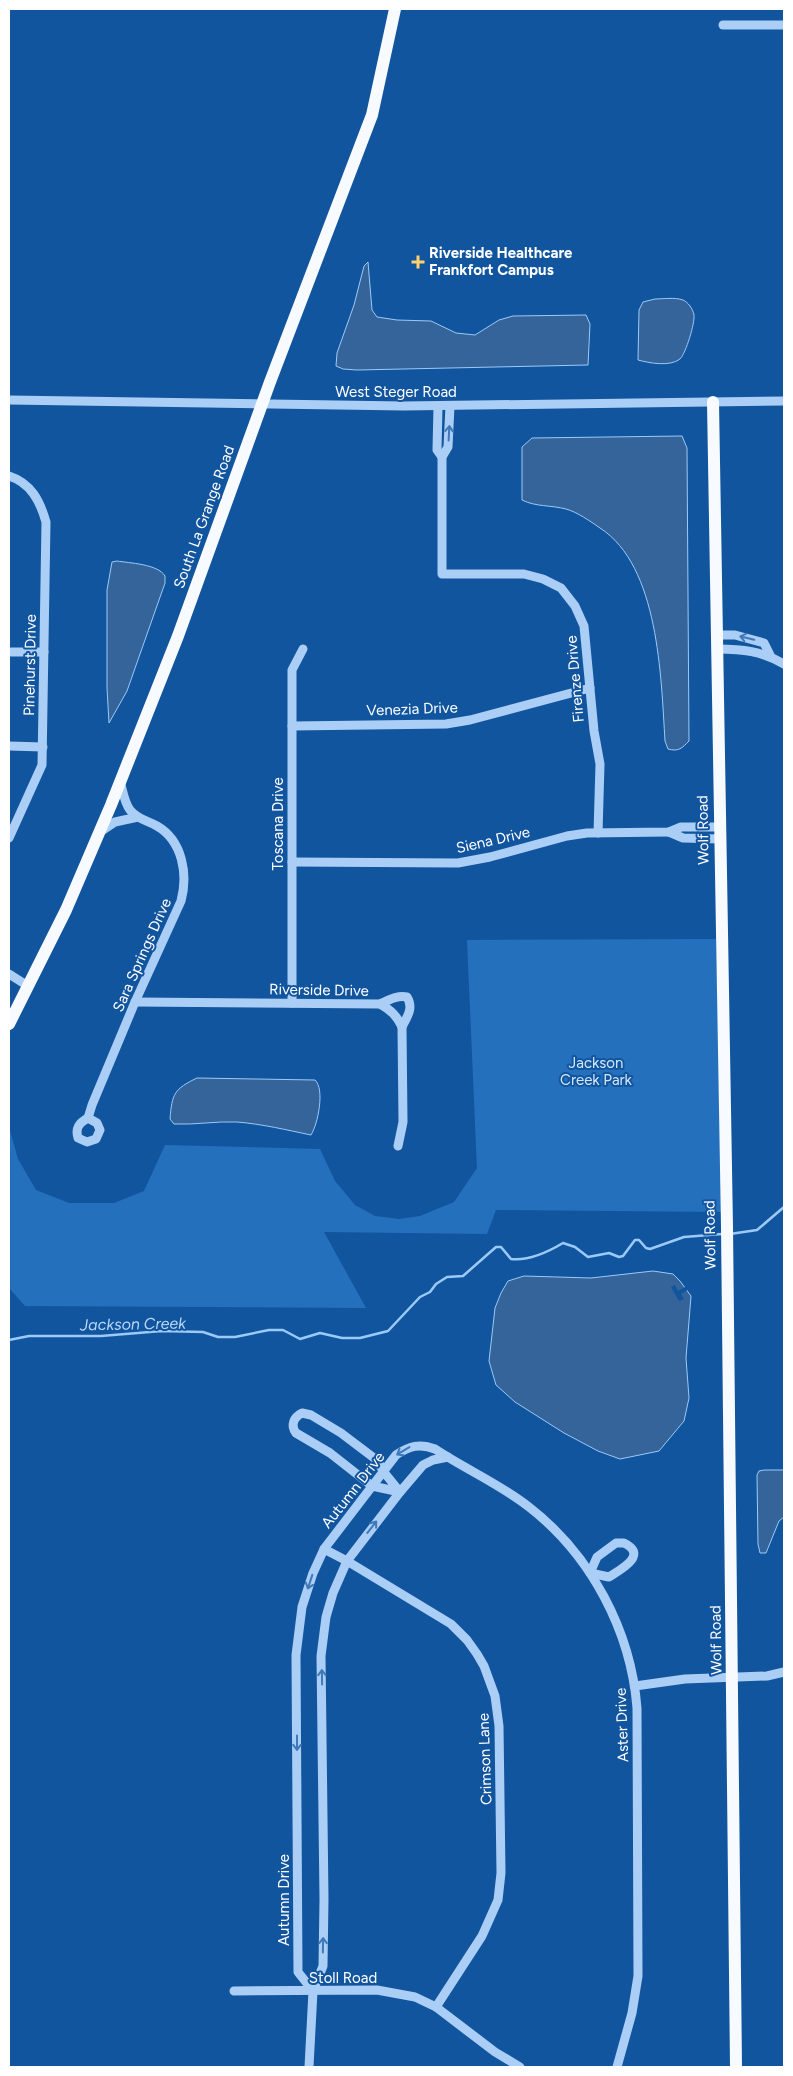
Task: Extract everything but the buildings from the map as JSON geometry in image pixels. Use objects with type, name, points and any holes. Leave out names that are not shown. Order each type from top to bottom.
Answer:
[{"type":"main road","name":"South La Grange Road","points":[[9,1024],[66,910],[178,636],[262,405],[372,115],[395,9]]},
{"type":"main road","name":"Wolf Road","points":[[713,402],[727,1227],[736,2067]]},
{"type":"street","points":[[723,25],[784,25]]},
{"type":"street","name":"West Steger Road","points":[[9,400],[438,406],[784,401]]},
{"type":"street","name":"Firenze Drive","points":[[438,406],[437,450],[442,458]]},
{"type":"street","name":"Firenze Drive","points":[[450,406],[448,447],[442,458],[442,574],[524,574],[543,579],[561,588],[575,606],[584,626],[594,731],[600,764],[598,832]]},
{"type":"street","name":"Pinehurst Drive","points":[[9,476],[16,478],[39,499],[46,522],[42,765],[9,838]]},
{"type":"street","points":[[716,635],[735,635],[764,643],[770,655]]},
{"type":"street","name":"Toscana Drive","points":[[292,1003],[292,670],[302,648]]},
{"type":"street","points":[[717,649],[744,649],[770,655],[784,664]]},
{"type":"street","points":[[9,652],[44,652]]},
{"type":"street","name":"Venezia Drive","points":[[292,726],[446,724],[470,720],[590,688]]},
{"type":"street","points":[[9,746],[43,747]]},
{"type":"street","name":"Sara Springs Drive","points":[[88,1118],[92,1104],[135,1002],[181,902],[185,888],[184,869],[180,854],[172,840],[159,827],[138,817],[130,810],[125,801],[120,781]]},
{"type":"street","points":[[99,833],[114,822],[138,817]]},
{"type":"street","name":"Siena Drive","points":[[292,862],[458,863],[490,857],[567,836],[598,832],[669,832],[683,838],[719,833]]},
{"type":"street","points":[[9,974],[28,986]]},
{"type":"street","points":[[380,1004],[401,996],[407,998],[410,1003],[410,1011],[402,1027],[403,1122],[398,1146]]},
{"type":"street","name":"Riverside Drive","points":[[135,1002],[380,1004],[394,1014],[402,1027]]},
{"type":"street","points":[[302,1414],[311,1415],[341,1433],[378,1461],[383,1471],[400,1492],[372,1486],[330,1453],[296,1433],[293,1426],[295,1419],[302,1414]]},
{"type":"street","name":"Autumn Drive","points":[[312,1991],[298,1972],[296,1655],[302,1607],[313,1573],[324,1549],[396,1456],[405,1449],[414,1446],[430,1447],[448,1457]]},
{"type":"street","points":[[309,2067],[312,1991],[323,1966],[322,1640],[326,1618],[333,1593],[347,1561],[423,1465],[433,1460],[448,1457]]},
{"type":"street","name":"Aster Drive","points":[[448,1457],[528,1506],[561,1536],[590,1573],[604,1595],[618,1627],[635,1686],[639,1962],[632,2013],[617,2067]]},
{"type":"street","points":[[624,1542],[631,1548],[634,1557],[630,1564],[609,1577],[590,1573],[597,1557],[616,1543],[624,1542]]},
{"type":"street","name":"Crimson Lane","points":[[324,1549],[436,1614],[467,1640],[484,1666],[491,1682],[498,1710],[501,1873],[498,1900],[482,1936],[436,2007]]},
{"type":"street","points":[[635,1686],[685,1679],[767,1676],[784,1672]]},
{"type":"street","name":"Stoll Road","points":[[234,1991],[377,1990],[415,1997],[436,2007],[509,2065],[520,2067]]},
{"type":"green space","name":"Jackson Creek Park","points":[[716,939],[723,1212],[496,1210],[487,1234],[324,1232],[366,1308],[25,1306],[9,1288],[9,1127],[18,1159],[36,1190],[69,1203],[114,1203],[144,1191],[165,1145],[320,1149],[335,1181],[355,1205],[375,1216],[399,1219],[420,1216],[454,1202],[477,1168],[467,940]]},
{"type":"shaded area","points":[[368,262],[372,310],[377,317],[397,320],[431,321],[456,333],[475,335],[499,320],[513,316],[586,315],[590,324],[588,365],[357,370],[343,369],[336,366],[337,353],[354,305],[364,266]]},
{"type":"shaded area","points":[[673,298],[683,300],[691,308],[694,315],[690,338],[685,351],[680,359],[671,363],[653,363],[638,360],[639,310],[643,302]]},
{"type":"shaded area","points":[[682,436],[687,448],[689,741],[678,750],[675,750],[668,749],[665,741],[658,656],[653,625],[645,595],[634,568],[620,545],[600,528],[575,512],[522,500],[522,447],[532,438]]},
{"type":"shaded area","points":[[117,561],[156,569],[165,576],[165,583],[127,691],[109,723],[107,590],[112,562]]},
{"type":"shaded area","points":[[197,1078],[315,1080],[320,1091],[320,1098],[314,1130],[311,1135],[237,1122],[174,1124],[170,1119],[173,1098],[179,1089]]},
{"type":"shaded area","points":[[653,1271],[673,1274],[691,1296],[686,1358],[689,1398],[684,1421],[659,1451],[620,1459],[598,1451],[564,1433],[515,1402],[496,1385],[489,1361],[495,1308],[508,1281],[524,1276],[591,1278]]},
{"type":"shaded area","points":[[784,1470],[784,1517],[779,1521],[766,1553],[760,1553],[758,1544],[757,1475],[759,1471]]},
{"type":"pier","points":[[675,1285],[678,1291],[687,1286],[689,1289],[681,1294],[684,1299],[679,1301],[671,1287]]},
{"type":"waterway","name":"Jackson Creek","points":[[730,1234],[757,1230],[784,1207]]},
{"type":"waterway","name":"Jackson Creek","points":[[9,1340],[29,1336],[101,1336],[162,1331],[203,1332],[218,1337],[235,1337],[269,1330],[283,1330],[300,1339],[320,1333],[342,1338],[360,1338],[388,1331],[420,1297],[430,1292],[436,1284],[447,1277],[463,1276],[496,1247],[501,1247],[511,1259],[524,1259],[538,1255],[563,1243],[575,1247],[588,1257],[609,1253],[619,1257],[623,1256],[635,1240],[639,1240],[646,1248],[650,1249],[684,1237],[722,1234]]},
{"type":"place","name":"Riverside Healthcare Frankfort Campus","points":[[418,262]]}]
